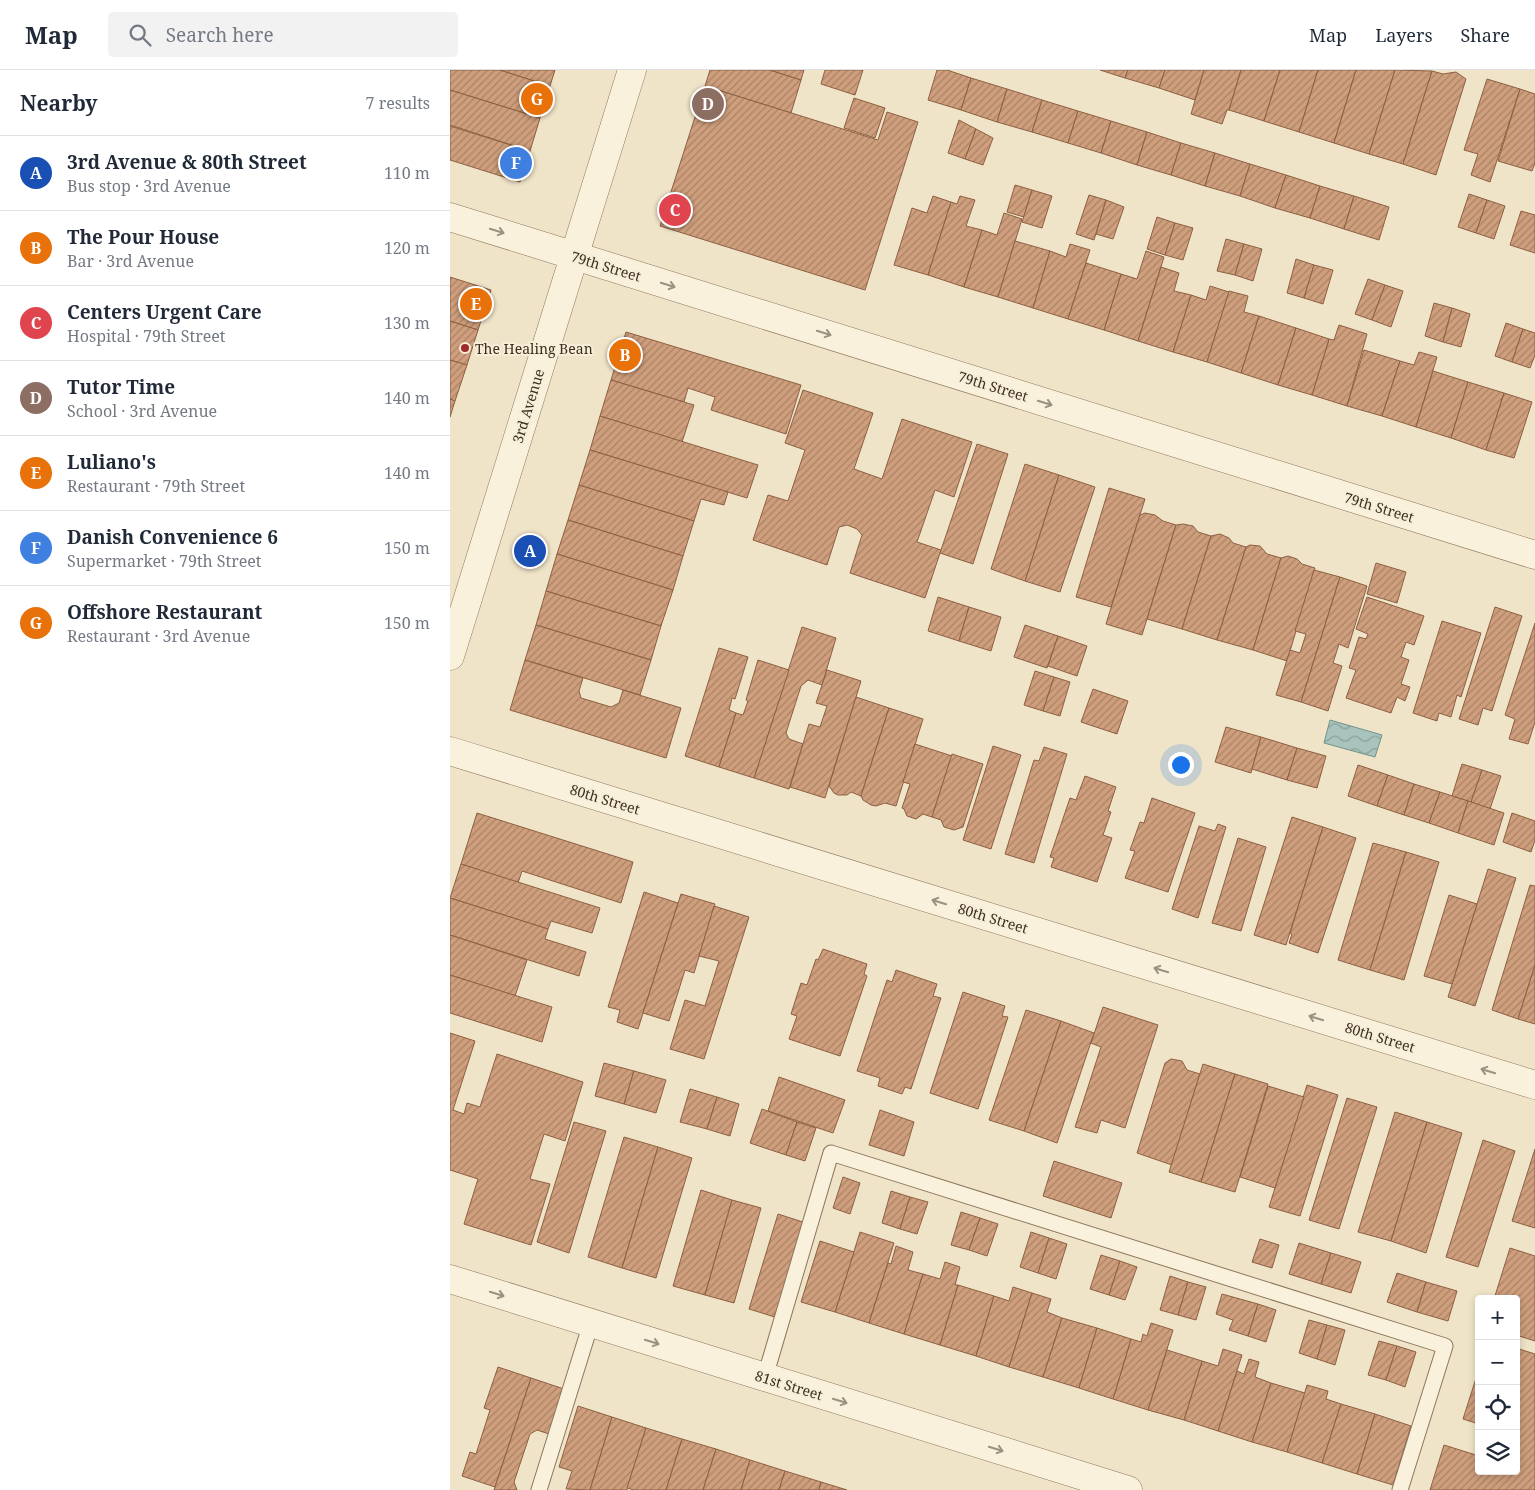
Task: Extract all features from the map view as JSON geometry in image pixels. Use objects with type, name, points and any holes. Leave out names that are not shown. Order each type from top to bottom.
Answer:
[{"type":"street","name":"3rd Avenue","points":[[450,656],[632,70]]},
{"type":"street","name":"79th Street","points":[[450,217],[1535,555]]},
{"type":"street","name":"80th Street","points":[[450,751],[1535,1085]]},
{"type":"street","name":"81st Street","points":[[450,1279],[1128,1490]]},
{"type":"lane","points":[[766,1377],[831,1153],[1445,1346],[1400,1490]]},
{"type":"lane","points":[[539,1490],[591,1323]]},
{"type":"water","points":[[1330,720],[1382,735],[1375,757],[1324,743]]},
{"type":"building","points":[[450,70],[500,70],[550,86],[540,118],[450,90]]},
{"type":"building","points":[[500,70],[555,70],[550,86]]},
{"type":"building","points":[[710,70],[770,70],[801,80],[791,113],[705,86]]},
{"type":"building","points":[[770,70],[804,70],[801,80]]},
{"type":"building","points":[[825,70],[863,70],[855,95],[821,84]]},
{"type":"building","points":[[937,70],[947,70],[971,78],[961,110],[928,100]]},
{"type":"building","points":[[1100,70],[1128,70],[1125,78]]},
{"type":"building","points":[[1128,70],[1165,70],[1159,88],[1125,78]]},
{"type":"building","points":[[1165,70],[1204,70],[1195,100],[1159,88]]},
{"type":"building","points":[[1204,70],[1241,70],[1229,110],[1227,110],[1222,124],[1191,114]]},
{"type":"building","points":[[1241,70],[1280,70],[1264,121],[1229,110]]},
{"type":"building","points":[[1280,70],[1318,70],[1299,132],[1264,121]]},
{"type":"building","points":[[1318,70],[1356,70],[1334,143],[1299,132]]},
{"type":"building","points":[[1356,70],[1395,70],[1369,154],[1334,143]]},
{"type":"building","points":[[1395,70],[1432,71],[1403,164],[1369,154]]},
{"type":"building","points":[[1432,71],[1443,74],[1456,72],[1466,79],[1436,175],[1403,164]]},
{"type":"building","points":[[971,78],[1007,89],[997,122],[961,110]]},
{"type":"building","points":[[1487,79],[1520,89],[1490,182],[1471,175],[1478,154],[1464,150]]},
{"type":"building","points":[[705,86],[878,140],[887,112],[918,122],[865,290],[660,226]]},
{"type":"building","points":[[1007,89],[1042,100],[1032,132],[997,122]]},
{"type":"building","points":[[1520,89],[1535,94],[1535,163],[1532,171],[1498,161]]},
{"type":"building","points":[[450,90],[540,118],[530,151],[450,125]]},
{"type":"building","points":[[854,98],[885,108],[875,138],[844,128]]},
{"type":"building","points":[[1042,100],[1078,111],[1068,143],[1032,132]]},
{"type":"building","points":[[1078,111],[1111,121],[1101,153],[1068,143]]},
{"type":"building","points":[[959,120],[976,129],[965,159],[948,153]]},
{"type":"building","points":[[1111,121],[1147,132],[1137,165],[1101,153]]},
{"type":"building","points":[[450,126],[530,151],[520,182],[450,160]]},
{"type":"building","points":[[976,129],[993,138],[983,165],[965,159]]},
{"type":"building","points":[[1147,132],[1181,143],[1171,175],[1137,165]]},
{"type":"building","points":[[1181,143],[1215,153],[1205,186],[1171,175]]},
{"type":"building","points":[[1215,153],[1250,164],[1240,196],[1205,186]]},
{"type":"building","points":[[1250,164],[1286,175],[1275,208],[1240,196]]},
{"type":"building","points":[[1286,175],[1320,186],[1310,218],[1275,208]]},
{"type":"building","points":[[1015,185],[1032,190],[1024,217],[1007,212]]},
{"type":"building","points":[[1320,186],[1354,196],[1344,229],[1310,218]]},
{"type":"building","points":[[1032,190],[1052,196],[1042,228],[1022,222]]},
{"type":"building","points":[[1469,194],[1487,200],[1476,233],[1458,227]]},
{"type":"building","points":[[1089,195],[1106,200],[1094,240],[1076,234]]},
{"type":"building","points":[[933,196],[951,202],[928,275],[894,265],[912,208],[927,213]]},
{"type":"building","points":[[960,196],[975,200],[966,226],[982,230],[964,287],[928,275],[951,202],[957,204]]},
{"type":"building","points":[[1354,196],[1389,207],[1379,240],[1344,229]]},
{"type":"building","points":[[1106,200],[1124,207],[1113,239],[1096,234]]},
{"type":"building","points":[[1487,200],[1505,206],[1494,239],[1476,233]]},
{"type":"building","points":[[1521,211],[1535,215],[1535,253],[1510,245]]},
{"type":"building","points":[[1004,213],[1022,219],[998,297],[964,287],[982,230],[997,235]]},
{"type":"building","points":[[1157,217],[1175,223],[1165,255],[1147,249]]},
{"type":"building","points":[[1175,223],[1193,228],[1183,260],[1165,255]]},
{"type":"building","points":[[1226,239],[1244,244],[1235,275],[1217,271]]},
{"type":"building","points":[[1015,241],[1050,251],[1033,308],[998,297]]},
{"type":"building","points":[[1070,244],[1090,250],[1068,319],[1033,308],[1050,251],[1066,257]]},
{"type":"building","points":[[1244,244],[1262,249],[1253,281],[1235,275]]},
{"type":"building","points":[[1146,251],[1164,257],[1138,341],[1104,330],[1121,274],[1137,279]]},
{"type":"building","points":[[1296,259],[1314,265],[1304,298],[1287,293]]},
{"type":"building","points":[[1086,263],[1121,274],[1104,330],[1068,319]]},
{"type":"building","points":[[1314,265],[1333,270],[1323,304],[1304,298]]},
{"type":"building","points":[[1161,267],[1179,273],[1174,291],[1191,295],[1173,352],[1138,341]]},
{"type":"building","points":[[450,277],[491,290],[478,330],[450,321]]},
{"type":"building","points":[[1368,279],[1385,285],[1372,320],[1355,314]]},
{"type":"building","points":[[1385,285],[1403,291],[1391,327],[1372,320]]},
{"type":"building","points":[[1210,286],[1229,292],[1207,362],[1173,352],[1191,295],[1206,300]]},
{"type":"building","points":[[1229,291],[1248,296],[1244,312],[1259,316],[1241,373],[1207,362]]},
{"type":"building","points":[[1434,303],[1452,308],[1443,342],[1425,336]]},
{"type":"building","points":[[1452,308],[1470,314],[1461,347],[1443,342]]},
{"type":"building","points":[[1259,316],[1296,328],[1278,385],[1241,373]]},
{"type":"building","points":[[450,321],[478,330],[467,365],[450,360]]},
{"type":"building","points":[[1506,323],[1523,329],[1512,362],[1495,356]]},
{"type":"building","points":[[1339,325],[1367,334],[1347,406],[1312,395],[1329,339],[1334,340]]},
{"type":"building","points":[[1296,328],[1329,339],[1312,395],[1278,385]]},
{"type":"building","points":[[1523,329],[1535,333],[1535,355],[1530,368],[1512,362]]},
{"type":"building","points":[[626,332],[801,385],[786,434],[711,410],[715,397],[688,388],[684,402],[611,380]]},
{"type":"building","points":[[1364,350],[1400,361],[1382,416],[1347,406]]},
{"type":"building","points":[[1419,352],[1437,357],[1416,427],[1382,416],[1400,361],[1414,365]]},
{"type":"building","points":[[450,360],[467,365],[455,401],[450,399]]},
{"type":"building","points":[[1433,371],[1468,382],[1451,438],[1416,427]]},
{"type":"building","points":[[611,380],[694,405],[682,442],[600,416]]},
{"type":"building","points":[[1468,382],[1504,393],[1486,450],[1451,438]]},
{"type":"building","points":[[803,390],[873,413],[854,469],[882,479],[902,419],[972,442],[954,497],[935,490],[917,542],[941,550],[925,598],[850,573],[862,535],[857,529],[847,525],[839,527],[827,565],[753,540],[768,495],[788,501],[805,450],[785,443]]},
{"type":"building","points":[[1504,393],[1532,402],[1514,458],[1486,450]]},
{"type":"building","points":[[450,399],[455,401],[450,417]]},
{"type":"building","points":[[600,416],[758,465],[747,498],[590,450]]},
{"type":"building","points":[[977,444],[1008,454],[973,564],[940,553]]},
{"type":"building","points":[[590,450],[728,492],[724,505],[701,499],[694,521],[579,485]]},
{"type":"building","points":[[1025,464],[1059,475],[1025,581],[991,569]]},
{"type":"building","points":[[1059,475],[1095,487],[1060,592],[1025,581]]},
{"type":"building","points":[[579,485],[694,521],[683,556],[568,520]]},
{"type":"building","points":[[1109,488],[1145,499],[1111,607],[1076,597]]},
{"type":"building","points":[[1145,513],[1155,515],[1163,521],[1176,525],[1142,635],[1106,624],[1140,515]]},
{"type":"building","points":[[568,520],[683,556],[673,590],[557,554]]},
{"type":"building","points":[[1176,525],[1193,526],[1198,532],[1211,536],[1182,629],[1147,619]]},
{"type":"building","points":[[1220,534],[1229,538],[1233,543],[1246,547],[1217,640],[1182,629],[1211,536]]},
{"type":"building","points":[[1250,545],[1260,546],[1267,554],[1281,558],[1253,650],[1217,640],[1246,547]]},
{"type":"building","points":[[557,554],[673,590],[661,626],[546,591]]},
{"type":"building","points":[[1288,556],[1297,559],[1302,564],[1315,568],[1287,661],[1253,650],[1281,558]]},
{"type":"building","points":[[1376,563],[1406,572],[1397,603],[1367,594]]},
{"type":"building","points":[[1314,570],[1340,577],[1301,702],[1276,695],[1290,650],[1300,653],[1306,634],[1295,631]]},
{"type":"building","points":[[1340,577],[1367,586],[1348,648],[1339,644],[1333,663],[1342,666],[1328,711],[1301,702]]},
{"type":"building","points":[[546,591],[661,626],[651,660],[536,625]]},
{"type":"building","points":[[938,597],[969,607],[959,641],[928,631]]},
{"type":"building","points":[[1367,597],[1424,616],[1414,645],[1406,642],[1401,657],[1409,660],[1401,684],[1410,687],[1405,701],[1397,697],[1391,713],[1346,698],[1356,670],[1349,668],[1359,637],[1366,639],[1368,634],[1356,629]]},
{"type":"building","points":[[969,607],[1001,617],[991,651],[959,641]]},
{"type":"building","points":[[1495,607],[1522,616],[1492,711],[1483,708],[1478,725],[1459,719]]},
{"type":"building","points":[[1442,621],[1481,633],[1461,697],[1457,695],[1451,717],[1439,713],[1437,721],[1413,713]]},
{"type":"building","points":[[1535,623],[1535,722],[1528,744],[1509,739],[1515,719],[1505,715]]},
{"type":"building","points":[[536,625],[651,660],[640,695],[525,660]]},
{"type":"building","points":[[1025,625],[1058,636],[1047,668],[1014,657]]},
{"type":"building","points":[[802,627],[836,638],[822,685],[808,680],[801,686],[786,733],[789,739],[803,744],[789,789],[754,778]]},
{"type":"building","points":[[1058,636],[1087,646],[1077,676],[1048,666]]},
{"type":"building","points":[[719,648],[748,657],[735,699],[732,698],[729,710],[736,713],[719,767],[685,756]]},
{"type":"building","points":[[525,660],[583,678],[579,691],[581,698],[611,707],[619,703],[623,690],[681,708],[666,758],[510,710]]},
{"type":"building","points":[[758,660],[789,670],[754,778],[719,767],[736,713],[743,715]]},
{"type":"building","points":[[827,670],[861,681],[825,798],[790,787],[809,724],[820,727],[827,706],[816,703]]},
{"type":"building","points":[[1035,671],[1054,677],[1043,711],[1024,705]]},
{"type":"building","points":[[1054,677],[1070,682],[1060,716],[1043,711]]},
{"type":"building","points":[[1093,689],[1128,701],[1117,734],[1081,722]]},
{"type":"building","points":[[856,697],[889,708],[861,796],[851,792],[847,795],[838,795],[829,786]]},
{"type":"building","points":[[889,708],[923,719],[896,806],[885,803],[876,806],[863,800],[861,796]]},
{"type":"building","points":[[1226,727],[1261,737],[1251,773],[1215,762]]},
{"type":"building","points":[[1261,737],[1297,748],[1287,780],[1252,769]]},
{"type":"building","points":[[915,744],[952,756],[932,817],[923,814],[916,819],[907,816],[902,808],[910,784],[903,782]]},
{"type":"building","points":[[993,746],[1021,755],[991,849],[963,840]]},
{"type":"building","points":[[1044,747],[1067,754],[1034,863],[1005,854],[1034,760],[1039,761]]},
{"type":"building","points":[[1297,748],[1326,756],[1317,788],[1287,780]]},
{"type":"building","points":[[952,754],[983,764],[963,827],[954,830],[944,827],[941,820],[932,817]]},
{"type":"building","points":[[1462,764],[1482,770],[1471,802],[1452,796]]},
{"type":"building","points":[[1358,765],[1388,775],[1377,806],[1348,796]]},
{"type":"building","points":[[1482,770],[1501,776],[1490,809],[1471,802]]},
{"type":"building","points":[[1388,775],[1414,784],[1404,815],[1377,806]]},
{"type":"building","points":[[1085,776],[1116,787],[1108,811],[1111,812],[1103,835],[1112,838],[1097,882],[1051,867],[1054,858],[1050,857],[1070,798],[1076,800]]},
{"type":"building","points":[[1414,784],[1440,792],[1429,823],[1404,815]]},
{"type":"building","points":[[1440,792],[1468,801],[1458,833],[1429,823]]},
{"type":"building","points":[[1152,798],[1195,813],[1168,892],[1125,878],[1135,851],[1130,850],[1140,822],[1144,823]]},
{"type":"building","points":[[1468,801],[1504,813],[1494,845],[1458,833]]},
{"type":"building","points":[[477,813],[633,862],[621,903],[522,871],[518,883],[461,864]]},
{"type":"building","points":[[1512,813],[1535,821],[1535,840],[1531,852],[1503,842]]},
{"type":"building","points":[[1292,817],[1323,827],[1286,945],[1254,935]]},
{"type":"building","points":[[1218,824],[1226,827],[1198,918],[1172,909],[1199,826],[1215,831]]},
{"type":"building","points":[[1323,827],[1356,838],[1318,953],[1289,943],[1292,934],[1290,933]]},
{"type":"building","points":[[1238,838],[1266,847],[1241,931],[1212,923]]},
{"type":"building","points":[[1373,843],[1406,852],[1370,970],[1338,960]]},
{"type":"building","points":[[1406,852],[1439,862],[1404,980],[1370,970]]},
{"type":"building","points":[[461,864],[600,908],[592,933],[551,921],[548,929],[450,898]]},
{"type":"building","points":[[1488,869],[1516,878],[1475,1006],[1448,997]]},
{"type":"building","points":[[1530,885],[1535,886],[1535,965],[1518,1019],[1492,1010]]},
{"type":"building","points":[[644,892],[678,903],[638,1029],[617,1022],[620,1010],[608,1007]]},
{"type":"building","points":[[681,894],[715,904],[694,973],[685,970],[669,1021],[643,1013]]},
{"type":"building","points":[[1449,895],[1477,904],[1452,984],[1424,976]]},
{"type":"building","points":[[450,898],[548,929],[545,939],[586,952],[579,976],[450,935]]},
{"type":"building","points":[[714,906],[749,917],[704,1059],[670,1049],[685,1000],[705,1006],[719,961],[699,956]]},
{"type":"building","points":[[450,935],[527,960],[515,996],[450,975]]},
{"type":"building","points":[[823,949],[867,964],[864,974],[867,976],[840,1056],[789,1039],[797,1016],[791,1014],[801,983],[807,985],[816,959],[818,960]]},
{"type":"building","points":[[1535,965],[1535,1024],[1518,1019]]},
{"type":"building","points":[[896,970],[937,984],[933,996],[941,998],[911,1089],[905,1087],[902,1094],[878,1086],[880,1078],[857,1071],[887,980],[892,982]]},
{"type":"building","points":[[450,975],[552,1007],[542,1042],[450,1013]]},
{"type":"building","points":[[963,992],[1005,1006],[1002,1016],[1008,1017],[978,1109],[930,1093]]},
{"type":"building","points":[[1103,1007],[1158,1025],[1125,1128],[1101,1120],[1097,1133],[1075,1127],[1101,1047],[1091,1043]]},
{"type":"building","points":[[1026,1010],[1061,1021],[1024,1131],[989,1120]]},
{"type":"building","points":[[1061,1021],[1094,1033],[1057,1143],[1024,1131]]},
{"type":"building","points":[[450,1033],[475,1041],[453,1110],[464,1114],[467,1103],[480,1107],[497,1054],[583,1082],[565,1141],[544,1134],[530,1179],[550,1184],[531,1245],[464,1224],[478,1179],[450,1170]]},
{"type":"building","points":[[1171,1059],[1182,1061],[1187,1070],[1200,1074],[1172,1165],[1137,1153],[1165,1063]]},
{"type":"building","points":[[604,1063],[634,1071],[624,1104],[595,1096]]},
{"type":"building","points":[[1203,1064],[1235,1074],[1201,1182],[1169,1172]]},
{"type":"building","points":[[634,1071],[666,1080],[656,1113],[624,1104]]},
{"type":"building","points":[[1235,1074],[1268,1084],[1235,1192],[1201,1182]]},
{"type":"building","points":[[779,1077],[845,1100],[833,1133],[768,1111]]},
{"type":"building","points":[[1307,1085],[1338,1095],[1300,1216],[1269,1207]]},
{"type":"building","points":[[1268,1086],[1304,1097],[1275,1188],[1240,1177]]},
{"type":"building","points":[[690,1089],[717,1097],[707,1129],[680,1122]]},
{"type":"building","points":[[717,1097],[739,1104],[730,1136],[707,1129]]},
{"type":"building","points":[[1347,1098],[1377,1107],[1339,1229],[1309,1220]]},
{"type":"building","points":[[762,1109],[797,1122],[786,1155],[750,1143]]},
{"type":"building","points":[[880,1110],[914,1122],[904,1156],[869,1145]]},
{"type":"building","points":[[1395,1112],[1427,1122],[1391,1241],[1358,1232]]},
{"type":"building","points":[[574,1122],[606,1131],[569,1253],[537,1242]]},
{"type":"building","points":[[797,1122],[816,1128],[805,1161],[786,1155]]},
{"type":"building","points":[[1427,1122],[1462,1133],[1426,1253],[1391,1241]]},
{"type":"building","points":[[624,1137],[658,1147],[622,1268],[588,1257]]},
{"type":"building","points":[[1483,1140],[1515,1151],[1478,1267],[1446,1257]]},
{"type":"building","points":[[658,1147],[692,1158],[656,1278],[622,1268]]},
{"type":"building","points":[[1535,1149],[1535,1228],[1512,1221]]},
{"type":"building","points":[[1054,1161],[1122,1183],[1111,1218],[1043,1196]]},
{"type":"building","points":[[843,1177],[860,1183],[850,1214],[833,1208]]},
{"type":"building","points":[[701,1190],[732,1200],[705,1295],[673,1286]]},
{"type":"building","points":[[891,1191],[910,1197],[900,1229],[882,1223]]},
{"type":"building","points":[[910,1197],[928,1202],[917,1234],[900,1229]]},
{"type":"building","points":[[732,1200],[761,1208],[734,1303],[705,1295]]},
{"type":"building","points":[[961,1212],[980,1218],[969,1250],[951,1245]]},
{"type":"building","points":[[778,1214],[806,1223],[778,1318],[749,1309]]},
{"type":"building","points":[[980,1218],[998,1224],[987,1256],[969,1250]]},
{"type":"building","points":[[860,1232],[894,1243],[869,1323],[835,1312]]},
{"type":"building","points":[[1031,1232],[1049,1238],[1038,1273],[1020,1267]]},
{"type":"building","points":[[1049,1238],[1067,1244],[1056,1279],[1038,1273]]},
{"type":"building","points":[[1260,1239],[1279,1245],[1272,1268],[1252,1262]]},
{"type":"building","points":[[820,1241],[854,1252],[835,1312],[801,1302]]},
{"type":"building","points":[[1299,1243],[1331,1253],[1321,1284],[1289,1274]]},
{"type":"building","points":[[896,1246],[913,1252],[908,1270],[923,1274],[904,1334],[869,1323],[888,1263],[891,1264]]},
{"type":"building","points":[[1510,1248],[1535,1256],[1535,1341],[1520,1336],[1520,1295],[1495,1295]]},
{"type":"building","points":[[1331,1253],[1361,1262],[1351,1293],[1321,1284]]},
{"type":"building","points":[[1101,1255],[1120,1261],[1109,1295],[1090,1289]]},
{"type":"building","points":[[1120,1261],[1137,1267],[1125,1300],[1109,1295]]},
{"type":"building","points":[[945,1262],[960,1267],[955,1285],[958,1285],[940,1345],[904,1334],[923,1274],[940,1279]]},
{"type":"building","points":[[1397,1273],[1426,1282],[1417,1312],[1387,1302]]},
{"type":"building","points":[[1170,1276],[1188,1282],[1178,1315],[1160,1310]]},
{"type":"building","points":[[1188,1282],[1206,1287],[1196,1320],[1178,1315]]},
{"type":"building","points":[[1426,1282],[1457,1291],[1448,1321],[1417,1312]]},
{"type":"building","points":[[958,1285],[994,1296],[976,1356],[940,1345]]},
{"type":"building","points":[[1013,1287],[1032,1293],[1009,1367],[976,1356],[994,1296],[1009,1301]]},
{"type":"building","points":[[1032,1293],[1051,1299],[1047,1312],[1062,1318],[1043,1377],[1009,1367]]},
{"type":"building","points":[[1222,1294],[1258,1304],[1248,1336],[1229,1330],[1233,1320],[1216,1314]]},
{"type":"building","points":[[1258,1304],[1276,1310],[1266,1342],[1248,1336]]},
{"type":"building","points":[[1062,1318],[1097,1328],[1079,1388],[1043,1377]]},
{"type":"building","points":[[1309,1320],[1327,1325],[1317,1359],[1299,1353]]},
{"type":"building","points":[[1151,1323],[1173,1330],[1148,1410],[1113,1399],[1131,1339],[1141,1342],[1143,1334],[1147,1336]]},
{"type":"building","points":[[1327,1325],[1345,1330],[1335,1365],[1317,1359]]},
{"type":"building","points":[[1097,1328],[1131,1339],[1113,1399],[1079,1388]]},
{"type":"building","points":[[1379,1341],[1397,1346],[1386,1380],[1368,1375]]},
{"type":"building","points":[[1397,1346],[1416,1352],[1405,1387],[1386,1380]]},
{"type":"building","points":[[1223,1349],[1242,1355],[1218,1431],[1184,1420],[1202,1361],[1218,1366]]},
{"type":"building","points":[[1520,1349],[1535,1354],[1535,1490],[1430,1490],[1444,1445],[1475,1455],[1475,1475],[1520,1475]]},
{"type":"building","points":[[1167,1350],[1202,1361],[1184,1420],[1148,1410]]},
{"type":"building","points":[[1249,1359],[1259,1362],[1255,1377],[1271,1383],[1252,1442],[1218,1431],[1237,1371],[1244,1374]]},
{"type":"building","points":[[498,1367],[531,1378],[495,1487],[462,1476],[470,1452],[476,1454],[490,1410],[484,1408]]},
{"type":"building","points":[[531,1378],[564,1389],[549,1434],[537,1430],[530,1434],[514,1482],[517,1490],[494,1490]]},
{"type":"building","points":[[1475,1382],[1475,1423],[1463,1419]]},
{"type":"building","points":[[1271,1383],[1305,1393],[1287,1452],[1252,1442]]},
{"type":"building","points":[[1307,1385],[1328,1391],[1326,1399],[1341,1404],[1322,1463],[1287,1452]]},
{"type":"building","points":[[1341,1404],[1375,1414],[1357,1474],[1322,1463]]},
{"type":"building","points":[[578,1406],[612,1417],[590,1490],[566,1489],[572,1471],[559,1467]]},
{"type":"building","points":[[1375,1414],[1411,1426],[1393,1485],[1357,1474]]},
{"type":"building","points":[[612,1417],[646,1428],[627,1490],[590,1490]]},
{"type":"building","points":[[646,1428],[682,1439],[666,1490],[634,1490],[627,1488]]},
{"type":"building","points":[[682,1439],[716,1449],[703,1490],[666,1490]]},
{"type":"building","points":[[716,1449],[750,1460],[741,1490],[703,1490]]},
{"type":"building","points":[[750,1460],[785,1471],[779,1490],[741,1490]]},
{"type":"building","points":[[785,1471],[821,1482],[819,1490],[779,1490]]},
{"type":"building","points":[[821,1482],[847,1490],[819,1490]]},
{"type":"place","name":"Offshore Restaurant","points":[[537,99]]},
{"type":"place","name":"Tutor Time","points":[[708,104]]},
{"type":"place","name":"Danish Convenience 6","points":[[516,163]]},
{"type":"place","name":"Centers Urgent Care","points":[[675,210]]},
{"type":"place","name":"Luliano's","points":[[476,304]]},
{"type":"place","name":"The Healing Bean","points":[[465,348]]},
{"type":"place","name":"The Pour House","points":[[625,355]]},
{"type":"place","name":"3rd Avenue & 80th Street","points":[[530,551]]}]
